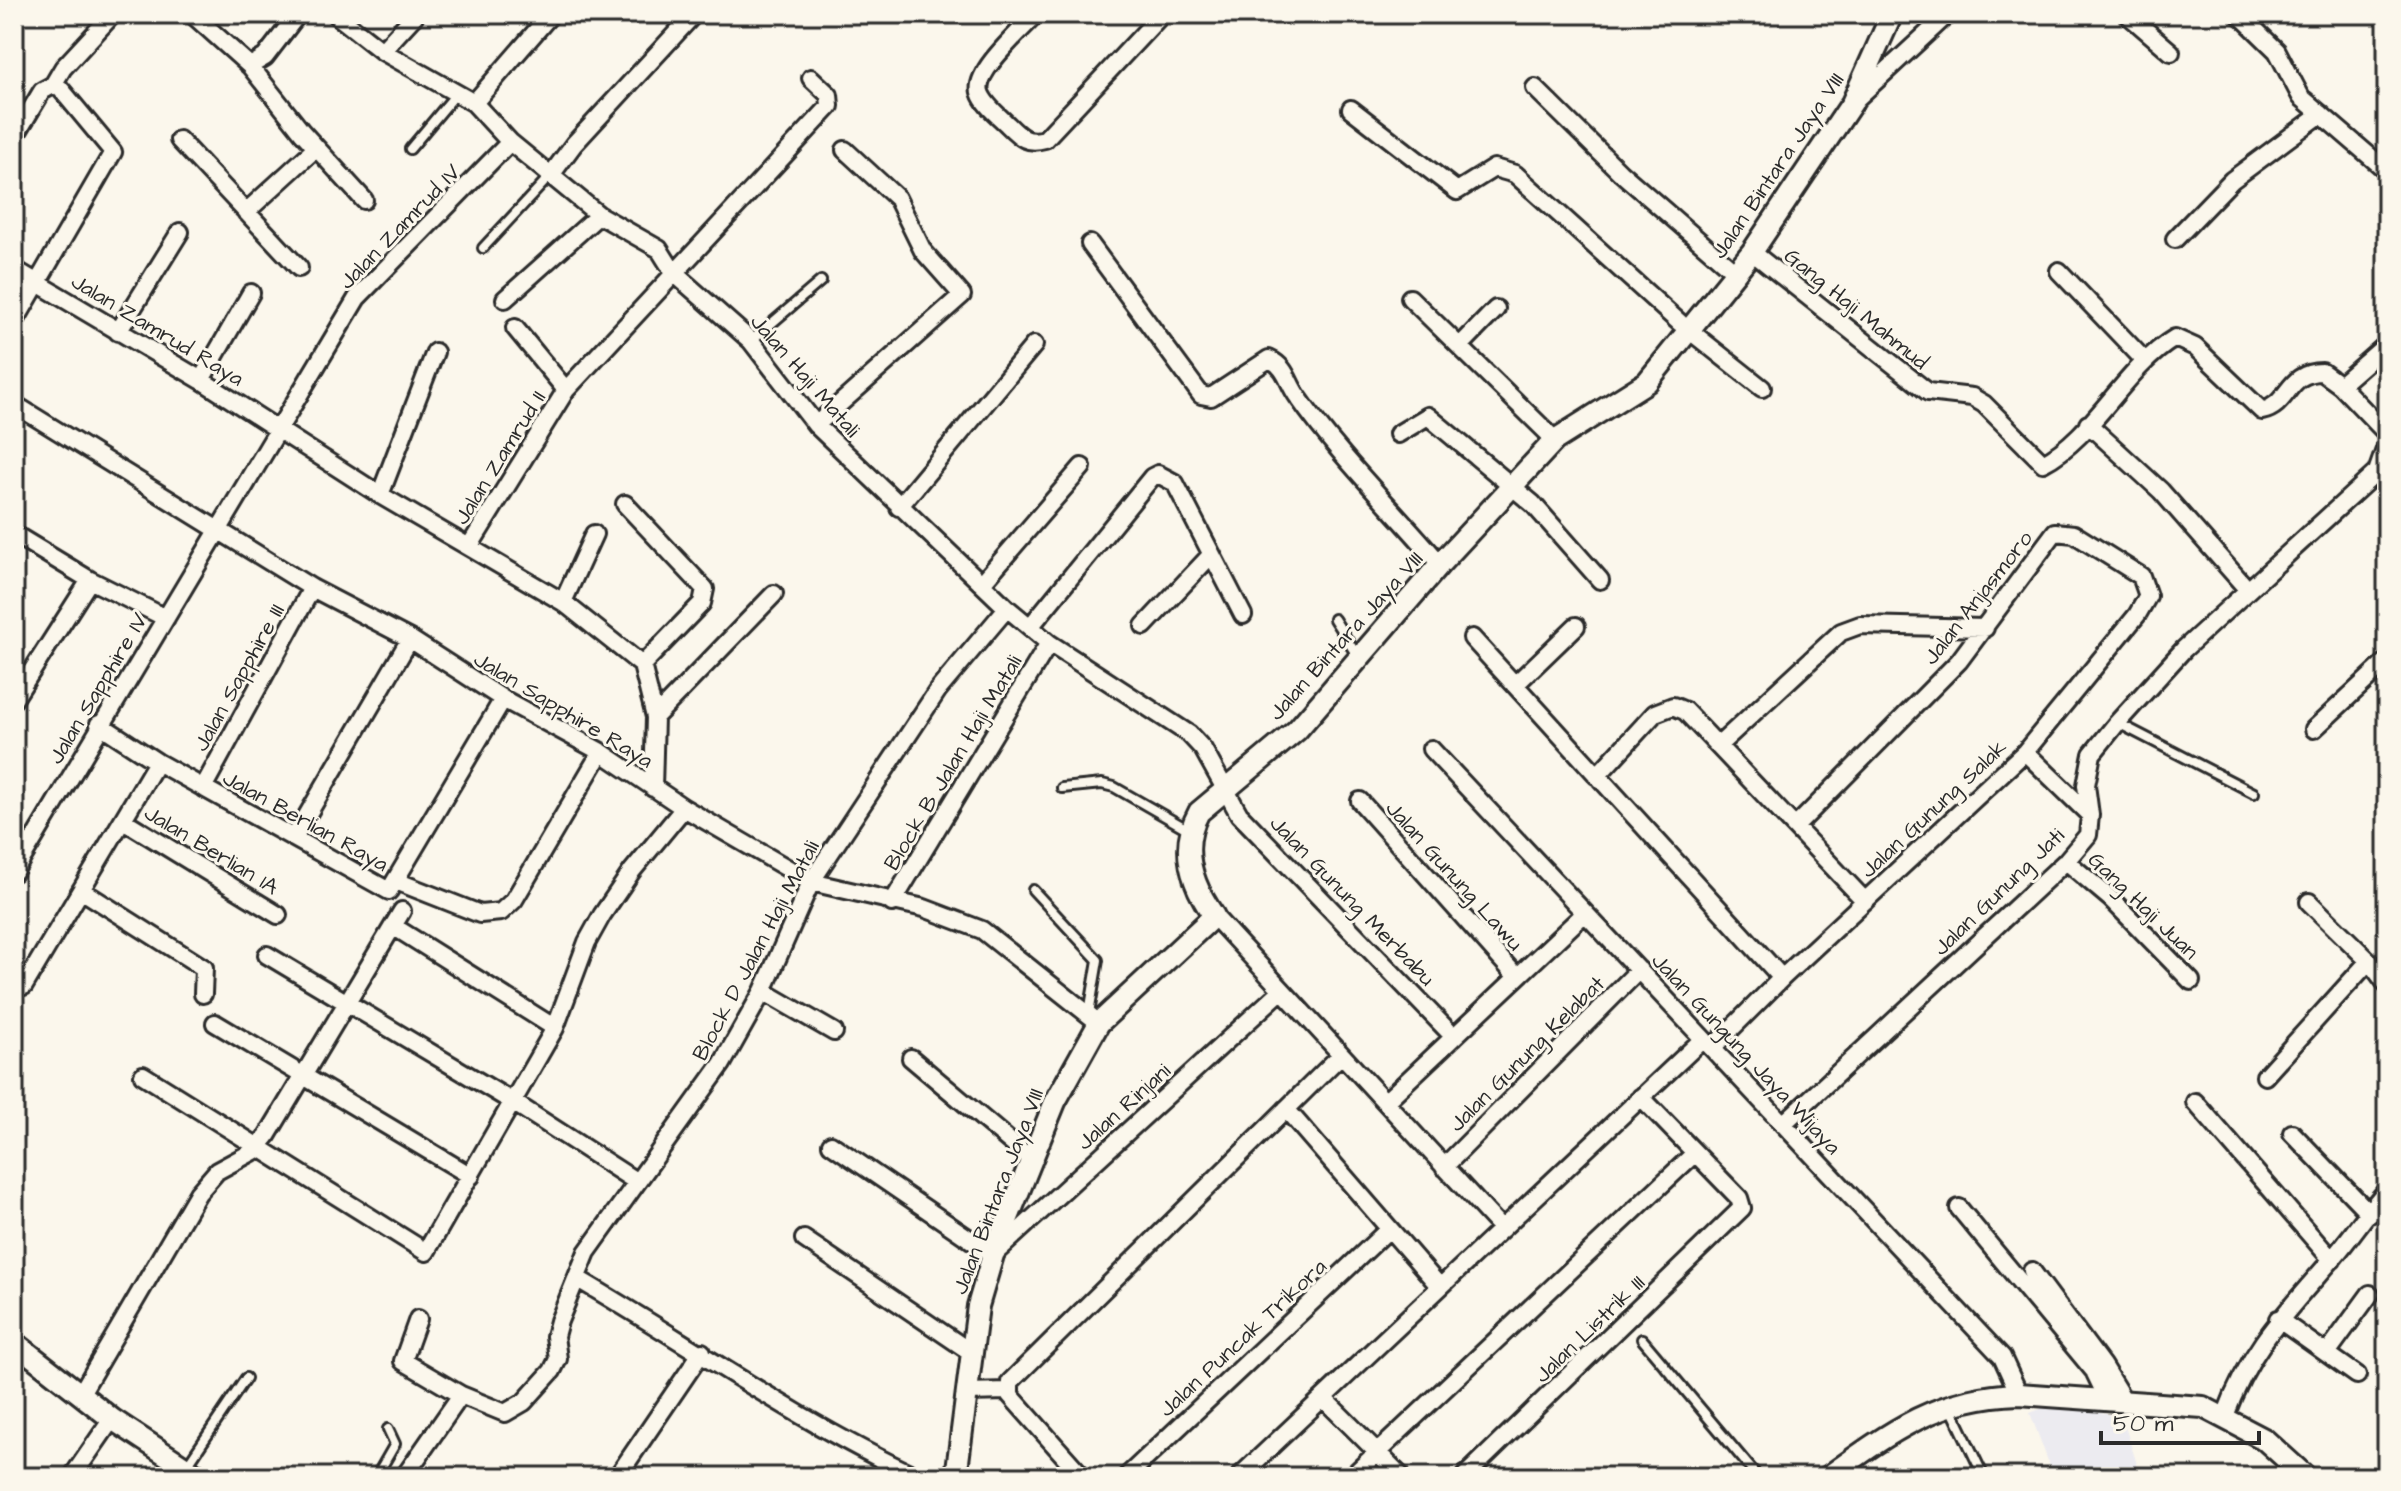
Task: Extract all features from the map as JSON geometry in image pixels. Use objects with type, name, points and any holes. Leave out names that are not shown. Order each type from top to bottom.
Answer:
[{"type":"street","points":[[14,138],[42,91],[53,85],[63,68],[113,14]]},
{"type":"street","points":[[192,14],[250,66],[316,148],[364,200]]},
{"type":"street","points":[[250,66],[265,57],[298,14]]},
{"type":"street","name":"Jalan Haji Matali","points":[[335,14],[382,51],[474,103],[510,142],[599,215],[659,249],[674,273],[751,341],[816,425],[899,507],[1049,643],[1189,734],[1203,749],[1224,790]]},
{"type":"street","points":[[382,51],[416,14]]},
{"type":"street","points":[[474,103],[551,14]]},
{"type":"street","points":[[551,175],[574,144],[694,14]]},
{"type":"street","points":[[1036,14],[987,67],[980,79],[979,91],[1019,136],[1036,142],[1045,139],[1162,14]]},
{"type":"street","name":"Jalan Bintara Jaya VIII","points":[[1190,830],[1203,805],[1297,730],[1440,564],[1555,440],[1647,382],[1752,252],[1852,103],[1892,14]]},
{"type":"street","points":[[1852,103],[1948,14]]},
{"type":"street","points":[[2127,14],[2171,52]]},
{"type":"street","points":[[2239,14],[2277,51],[2295,89],[2387,171]]},
{"type":"street","name":"Jalan Zamrud II","points":[[469,547],[566,390],[830,106],[829,95],[811,78]]},
{"type":"street","points":[[14,323],[111,159],[111,145],[59,87],[53,85]]},
{"type":"street","points":[[1535,88],[1620,172],[1735,272]]},
{"type":"street","points":[[1351,109],[1457,191],[1494,168],[1515,174],[1688,329],[1762,388]]},
{"type":"street","points":[[2175,239],[2232,180],[2321,114]]},
{"type":"street","points":[[179,140],[299,268]]},
{"type":"street","name":"Jalan Zamrud IV","points":[[218,528],[373,279],[510,142]]},
{"type":"street","points":[[246,212],[316,148]]},
{"type":"street","points":[[816,425],[962,295],[923,251],[897,198],[845,150]]},
{"type":"street","points":[[505,299],[599,215]]},
{"type":"street","points":[[118,332],[180,232]]},
{"type":"street","points":[[1090,244],[1201,395],[1211,397],[1269,359],[1277,362],[1303,404],[1440,564]]},
{"type":"street","name":"Gang Haji Mahmud","points":[[1752,252],[1928,392],[1972,397],[1984,404],[2043,463],[2088,424]]},
{"type":"street","name":"Jalan Zamrud Raya","points":[[14,269],[201,380],[380,495],[563,602],[642,665]]},
{"type":"street","points":[[2059,271],[2145,361]]},
{"type":"street","points":[[201,380],[251,293]]},
{"type":"street","points":[[1410,298],[1555,440]]},
{"type":"street","points":[[1460,346],[1496,309]]},
{"type":"street","points":[[515,328],[566,390]]},
{"type":"street","points":[[2248,590],[2161,491],[2088,424],[2145,361],[2175,338],[2182,339],[2262,411],[2271,409],[2307,372],[2322,372],[2340,385],[2387,434]]},
{"type":"street","points":[[2340,385],[2387,344]]},
{"type":"street","points":[[899,507],[1034,345]]},
{"type":"street","points":[[380,495],[435,352]]},
{"type":"street","name":"Jalan Sapphire Raya","points":[[14,404],[312,588],[410,639],[503,699],[601,752],[684,808],[811,882],[924,908],[982,930],[1094,1018]]},
{"type":"street","points":[[1398,434],[1428,416],[1533,504],[1600,580]]},
{"type":"street","points":[[2382,477],[2387,444]]},
{"type":"street","points":[[982,583],[1082,467]]},
{"type":"street","points":[[1030,627],[1152,477],[1164,475],[1175,483],[1243,615]]},
{"type":"street","name":"Jalan Gunung Jati","points":[[1783,1124],[2066,861],[2088,835],[2090,815],[2086,785],[2092,754],[2117,723],[2184,649],[2248,590],[2382,477]]},
{"type":"street","points":[[625,504],[705,589],[702,603],[642,665],[655,717],[653,788]]},
{"type":"street","name":"Jalan Sapphire IV","points":[[14,872],[218,528]]},
{"type":"street","name":"Jalan Anjasmoro","points":[[1796,826],[1959,661],[2055,532],[2074,534],[2141,576]]},
{"type":"street","points":[[563,602],[594,534]]},
{"type":"street","points":[[17,543],[166,618]]},
{"type":"street","points":[[1144,626],[1211,555]]},
{"type":"street","name":"Jalan Gunung Salak","points":[[1239,1477],[1641,1097],[1782,978],[2025,752],[2137,615],[2148,596],[2141,576]]},
{"type":"street","points":[[14,699],[90,580]]},
{"type":"street","name":"Jalan Sapphire III","points":[[203,788],[312,588]]},
{"type":"street","points":[[655,717],[774,594]]},
{"type":"street","name":"Block D Jalan Haji Matali","points":[[461,1395],[505,1413],[524,1402],[545,1382],[558,1359],[555,1336],[559,1321],[587,1252],[709,1085],[763,991],[811,882],[938,690],[1007,608]]},
{"type":"street","points":[[1720,744],[1841,632],[1860,625],[1985,628]]},
{"type":"street","points":[[1517,683],[1576,626]]},
{"type":"street","points":[[1472,638],[1517,683],[1597,776],[1782,978]]},
{"type":"street","points":[[294,838],[410,639]]},
{"type":"street","name":"Block B Jalan Haji Matali","points":[[892,903],[1049,643]]},
{"type":"street","points":[[2314,729],[2387,661]]},
{"type":"street","points":[[396,881],[503,699]]},
{"type":"street","points":[[1597,776],[1655,713],[1673,706],[1685,711],[1720,744],[1865,901]]},
{"type":"street","name":"Jalan Berlian Raya","points":[[99,724],[157,762],[389,891],[396,881],[480,914],[501,912],[514,900],[601,752]]},
{"type":"street","name":"Jalan Gungung Jaya Wijaya","points":[[1431,749],[2002,1357],[2019,1394]]},
{"type":"street","points":[[2025,752],[2090,815]]},
{"type":"street","points":[[14,978],[24,986],[157,762]]},
{"type":"street","name":"Jalan Gunung Merbabu","points":[[1224,790],[1239,814],[1454,1037]]},
{"type":"street","name":"Jalan Gunung Lawu","points":[[1360,801],[1517,977]]},
{"type":"street","points":[[143,1075],[426,1252],[555,1028],[587,942],[602,915],[632,871],[684,808]]},
{"type":"street","name":"Jalan Berlian 1A","points":[[123,820],[278,915]]},
{"type":"street","points":[[1190,830],[1188,863],[1204,902],[1214,916],[1502,1229]]},
{"type":"street","name":"Gang Haji Juan","points":[[2066,861],[2111,899],[2191,981]]},
{"type":"street","points":[[81,890],[202,966],[206,974],[203,994]]},
{"type":"street","points":[[2309,902],[2369,961],[2387,985]]},
{"type":"street","points":[[80,1395],[198,1193],[217,1171],[261,1146],[402,911]]},
{"type":"street","points":[[1385,1102],[1585,913]]},
{"type":"street","name":"Jalan Bintara Jaya VIII","points":[[956,1477],[969,1351],[993,1255],[1067,1076],[1094,1018],[1214,916]]},
{"type":"street","points":[[393,926],[555,1028]]},
{"type":"street","points":[[267,955],[513,1102],[637,1182]]},
{"type":"street","points":[[2265,1076],[2369,961]]},
{"type":"street","name":"Jalan Gunung Kelabat","points":[[1444,1167],[1639,970]]},
{"type":"street","name":"Jalan Rinjani","points":[[993,1255],[1282,990]]},
{"type":"street","points":[[763,991],[834,1032]]},
{"type":"street","points":[[215,1023],[471,1176]]},
{"type":"street","points":[[1008,1391],[1010,1382],[1341,1055]]},
{"type":"street","points":[[911,1058],[1032,1160]]},
{"type":"street","points":[[1351,1477],[1694,1154],[1641,1097]]},
{"type":"street","points":[[2195,1102],[2332,1260]]},
{"type":"street","points":[[1286,1109],[1440,1287]]},
{"type":"street","points":[[2292,1133],[2370,1214]]},
{"type":"street","points":[[831,1144],[993,1255]]},
{"type":"street","name":"Jalan Listrik III","points":[[1464,1477],[1742,1208],[1739,1198],[1694,1154]]},
{"type":"street","points":[[2225,1416],[2246,1365],[2278,1319],[2332,1260],[2387,1190]]},
{"type":"street","points":[[1959,1208],[2098,1368]]},
{"type":"street","name":"Jalan Puncak Trikora","points":[[1126,1477],[1389,1229]]},
{"type":"street","points":[[804,1239],[969,1351]]},
{"type":"street","points":[[2032,1271],[2116,1400]]},
{"type":"street","points":[[578,1279],[702,1352],[831,1435],[918,1477]]},
{"type":"street","points":[[2327,1353],[2370,1294]]},
{"type":"street","points":[[404,1477],[461,1395],[403,1361],[403,1352],[418,1319]]},
{"type":"street","points":[[2278,1319],[2357,1375]]},
{"type":"street","points":[[14,1343],[112,1419],[192,1473]]},
{"type":"street","points":[[617,1477],[702,1352]]},
{"type":"street","points":[[967,1392],[1008,1391]]},
{"type":"street","points":[[1008,1391],[1083,1477]]},
{"type":"street","points":[[1828,1477],[1879,1440],[1949,1404],[1989,1395],[2019,1394],[2203,1407],[2264,1439],[2306,1477]]},
{"type":"street","points":[[1323,1398],[1402,1477]]},
{"type":"street","points":[[72,1477],[112,1419]]},
{"type":"lane","points":[[410,149],[456,94]]},
{"type":"lane","points":[[483,248],[551,175]]},
{"type":"lane","points":[[751,341],[821,281]]},
{"type":"lane","points":[[1334,619],[1359,658]]},
{"type":"lane","points":[[2117,723],[2254,793]]},
{"type":"lane","points":[[1062,788],[1102,784],[1114,787],[1190,830]]},
{"type":"lane","points":[[1033,890],[1098,960],[1094,1018]]},
{"type":"lane","points":[[1642,1339],[1758,1477]]},
{"type":"lane","points":[[192,1473],[246,1378]]},
{"type":"lane","points":[[1949,1404],[1984,1477]]},
{"type":"lane","points":[[376,1477],[395,1444],[388,1429]]},
{"type":"shaded area","points":[[2053,1404],[2122,1417],[2141,1477],[2054,1477],[2030,1413]]}]
